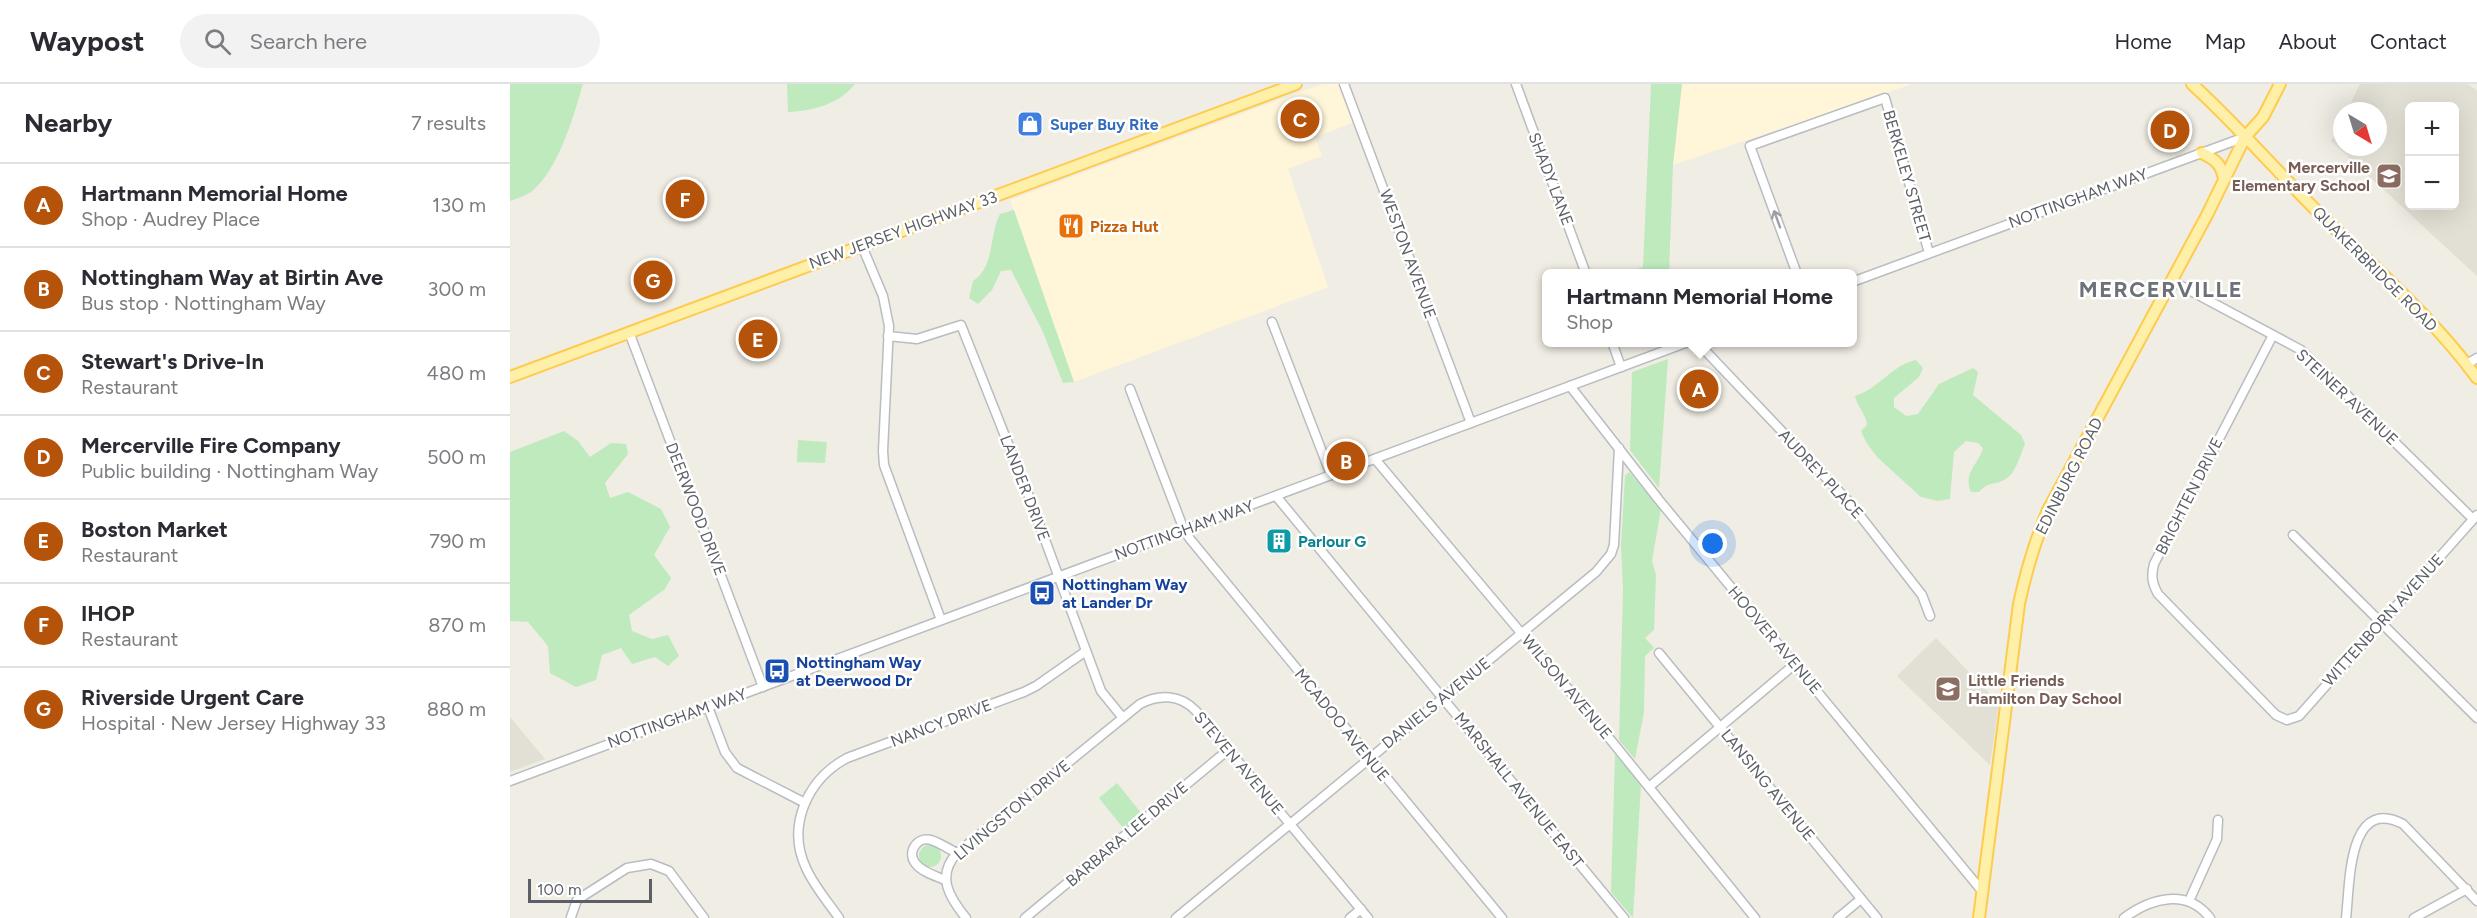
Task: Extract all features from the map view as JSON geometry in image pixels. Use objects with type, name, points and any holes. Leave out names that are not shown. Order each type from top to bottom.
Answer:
[{"type":"main road","name":"NEW JERSEY HIGHWAY 33","points":[[510,377],[1296,84]]},
{"type":"main road","name":"QUAKERBRIDGE ROAD","points":[[2192,84],[2427,319],[2477,378]]},
{"type":"main road","name":"NOTTINGHAM WAY","points":[[2245,137],[2263,117],[2280,84]]},
{"type":"main road","name":"EDINBURG ROAD","points":[[1979,918],[2019,604],[2031,555],[2048,510],[2172,281],[2245,137]]},
{"type":"main road","points":[[2202,153],[2222,166],[2224,179]]},
{"type":"street","name":"WESTON AVENUE","points":[[1344,84],[1471,423]]},
{"type":"street","name":"SHADY LANE","points":[[1516,84],[1585,269]]},
{"type":"street","name":"BERKELEY STREET","points":[[1796,269],[1750,146],[1885,98],[1929,253]]},
{"type":"street","name":"NOTTINGHAM WAY","points":[[1857,280],[2245,137]]},
{"type":"street","points":[[862,246],[883,296],[886,309],[888,336],[882,451],[884,465],[941,621]]},
{"type":"street","name":"STEINER AVENUE","points":[[2172,281],[2301,350],[2475,517]]},
{"type":"street","points":[[1272,322],[1331,475]]},
{"type":"street","name":"LANDER DRIVE","points":[[888,336],[917,339],[961,325],[1101,691],[1123,718]]},
{"type":"street","name":"DEERWOOD DRIVE","points":[[629,332],[763,687]]},
{"type":"street","name":"BRIGHTEN DRIVE","points":[[2273,335],[2164,544],[2151,575],[2158,594],[2276,715],[2287,720]]},
{"type":"street","points":[[1614,347],[1621,367]]},
{"type":"street","name":"NOTTINGHAM WAY","points":[[510,781],[1675,347]]},
{"type":"street","name":"AUDREY PLACE","points":[[1702,347],[1851,504],[1922,595],[1930,616]]},
{"type":"street","points":[[2467,364],[2477,358]]},
{"type":"street","name":"HOOVER AVENUE","points":[[1570,386],[1795,664],[1983,891]]},
{"type":"street","name":"MCADOO AVENUE","points":[[1130,389],[1184,530],[1502,918]]},
{"type":"street","name":"DANIELS AVENUE","points":[[1176,918],[1596,572],[1611,554],[1614,545],[1619,448]]},
{"type":"street","name":"WILSON AVENUE","points":[[1375,459],[1522,633],[1755,918]]},
{"type":"street","name":"MARSHALL AVENUE EAST","points":[[1276,496],[1624,918]]},
{"type":"street","name":"WITTENBORN AVENUE","points":[[2287,720],[2298,716],[2475,517]]},
{"type":"street","points":[[2293,535],[2477,718]]},
{"type":"street","name":"NANCY DRIVE","points":[[804,803],[818,781],[837,764],[1024,692],[1086,651]]},
{"type":"street","name":"LANSING AVENUE","points":[[1659,653],[1877,918]]},
{"type":"street","points":[[1649,787],[1795,664]]},
{"type":"street","name":"STEVEN AVENUE","points":[[1123,718],[1149,699],[1158,697],[1176,698],[1191,705],[1368,918]]},
{"type":"street","points":[[708,707],[725,752],[737,768],[804,803],[799,827],[801,853],[812,879],[839,918]]},
{"type":"street","name":"LIVINGSTON DRIVE","points":[[966,918],[954,903],[945,880],[948,866],[957,853],[1123,718]]},
{"type":"street","name":"BARBARA LEE DRIVE","points":[[1025,918],[1228,750]]},
{"type":"street","points":[[2346,918],[2356,840],[2364,827],[2378,819],[2395,820],[2403,824],[2477,901]]},
{"type":"street","points":[[2189,901],[2217,839],[2218,820]]},
{"type":"street","points":[[945,880],[916,864],[912,854],[913,849],[919,841],[925,839],[957,853]]},
{"type":"street","points":[[571,917],[577,900],[627,868],[644,863],[669,871],[704,918]]},
{"type":"street","points":[[2414,918],[2467,889]]},
{"type":"street","points":[[2124,918],[2142,907],[2170,898],[2189,901],[2203,909],[2210,918]]},
{"type":"street","points":[[1838,918],[1861,899]]},
{"type":"street","points":[[1350,918],[1361,909]]},
{"type":"shaded area","points":[[1322,84],[1341,84],[1355,122],[1315,137],[1322,156],[1288,169],[1328,287],[1074,382],[1010,200]]},
{"type":"shaded area","points":[[1682,84],[1912,84],[1673,165]]},
{"type":"shaded area","name":"Mercerville Elementary School","points":[[2360,84],[2467,84],[2477,90],[2477,276],[2406,210],[2459,210],[2459,102],[2405,102],[2405,209],[2347,156],[2387,156],[2387,102],[2351,102]]},
{"type":"shaded area","name":"Little Friends Hamilton Day School","points":[[1936,638],[1999,703],[1990,765],[1897,676]]},
{"type":"shaded area","points":[[510,717],[545,759],[510,772]]},
{"type":"green space","points":[[510,84],[583,84],[564,142],[550,170],[531,192],[510,201]]},
{"type":"green space","points":[[787,84],[855,84],[841,97],[825,105],[788,112]]},
{"type":"green space","points":[[1651,84],[1682,84],[1673,165],[1669,269],[1637,269],[1643,267]]},
{"type":"green space","points":[[1014,210],[1074,382],[1063,383],[1042,330],[1011,270],[1001,271],[992,290],[978,304],[969,298],[973,281],[985,268],[1000,214]]},
{"type":"green space","points":[[1668,359],[1659,488],[1630,450],[1632,372]]},
{"type":"green space","points":[[1916,360],[1923,368],[1919,377],[1894,398],[1894,407],[1906,416],[1918,414],[1939,384],[1973,368],[1978,372],[1973,395],[2021,435],[2025,444],[2015,469],[2008,477],[1988,485],[1979,492],[1971,492],[1970,474],[1983,448],[1978,443],[1966,441],[1954,452],[1950,499],[1938,501],[1921,497],[1877,457],[1861,431],[1867,425],[1855,396],[1864,393],[1900,366]]},
{"type":"green space","points":[[564,431],[578,441],[590,457],[611,443],[626,444],[628,454],[605,483],[610,498],[628,492],[661,509],[670,527],[654,555],[671,578],[665,589],[629,615],[632,631],[652,639],[668,635],[679,656],[668,666],[655,657],[632,664],[621,648],[602,655],[596,680],[576,687],[550,673],[548,646],[528,622],[510,621],[510,452]]},
{"type":"green space","points":[[798,440],[827,442],[825,463],[797,462]]},
{"type":"green space","points":[[1629,472],[1661,509],[1652,561],[1656,575],[1654,630],[1645,638],[1654,648],[1645,656],[1644,712],[1635,759],[1619,740],[1623,590],[1621,545],[1625,476]]},
{"type":"green space","points":[[1615,754],[1641,785],[1633,918],[1611,892]]},
{"type":"green space","points":[[1117,783],[1142,814],[1124,829],[1099,798]]},
{"type":"green space","points":[[930,845],[938,848],[941,856],[938,864],[930,867],[922,864],[919,856],[922,848]]},
{"type":"place","name":"Stewart's Drive-In","points":[[1300,119]]},
{"type":"place","name":"Super Buy Rite","points":[[1030,124]]},
{"type":"place","name":"Mercerville Fire Company","points":[[2170,130]]},
{"type":"place","name":"Mercerville Elementary School","points":[[2389,176]]},
{"type":"place","name":"IHOP","points":[[685,199]]},
{"type":"place","name":"Pizza Hut","points":[[1071,226]]},
{"type":"place","name":"Riverside Urgent Care","points":[[653,280]]},
{"type":"place","name":"Boston Market","points":[[758,339]]},
{"type":"place","name":"Hartmann Memorial Home","points":[[1699,389]]},
{"type":"place","name":"Nottingham Way at Birtin Ave","points":[[1346,461]]},
{"type":"place","name":"Parlour G","points":[[1279,541]]},
{"type":"place","name":"Nottingham Way at Lander Dr","points":[[1042,593]]},
{"type":"place","name":"Nottingham Way at Deerwood Dr","points":[[777,671]]},
{"type":"place","name":"Little Friends Hamilton Day School","points":[[1948,689]]},
{"type":"district","name":"MERCERVILLE","points":[[2161,289]]}]
